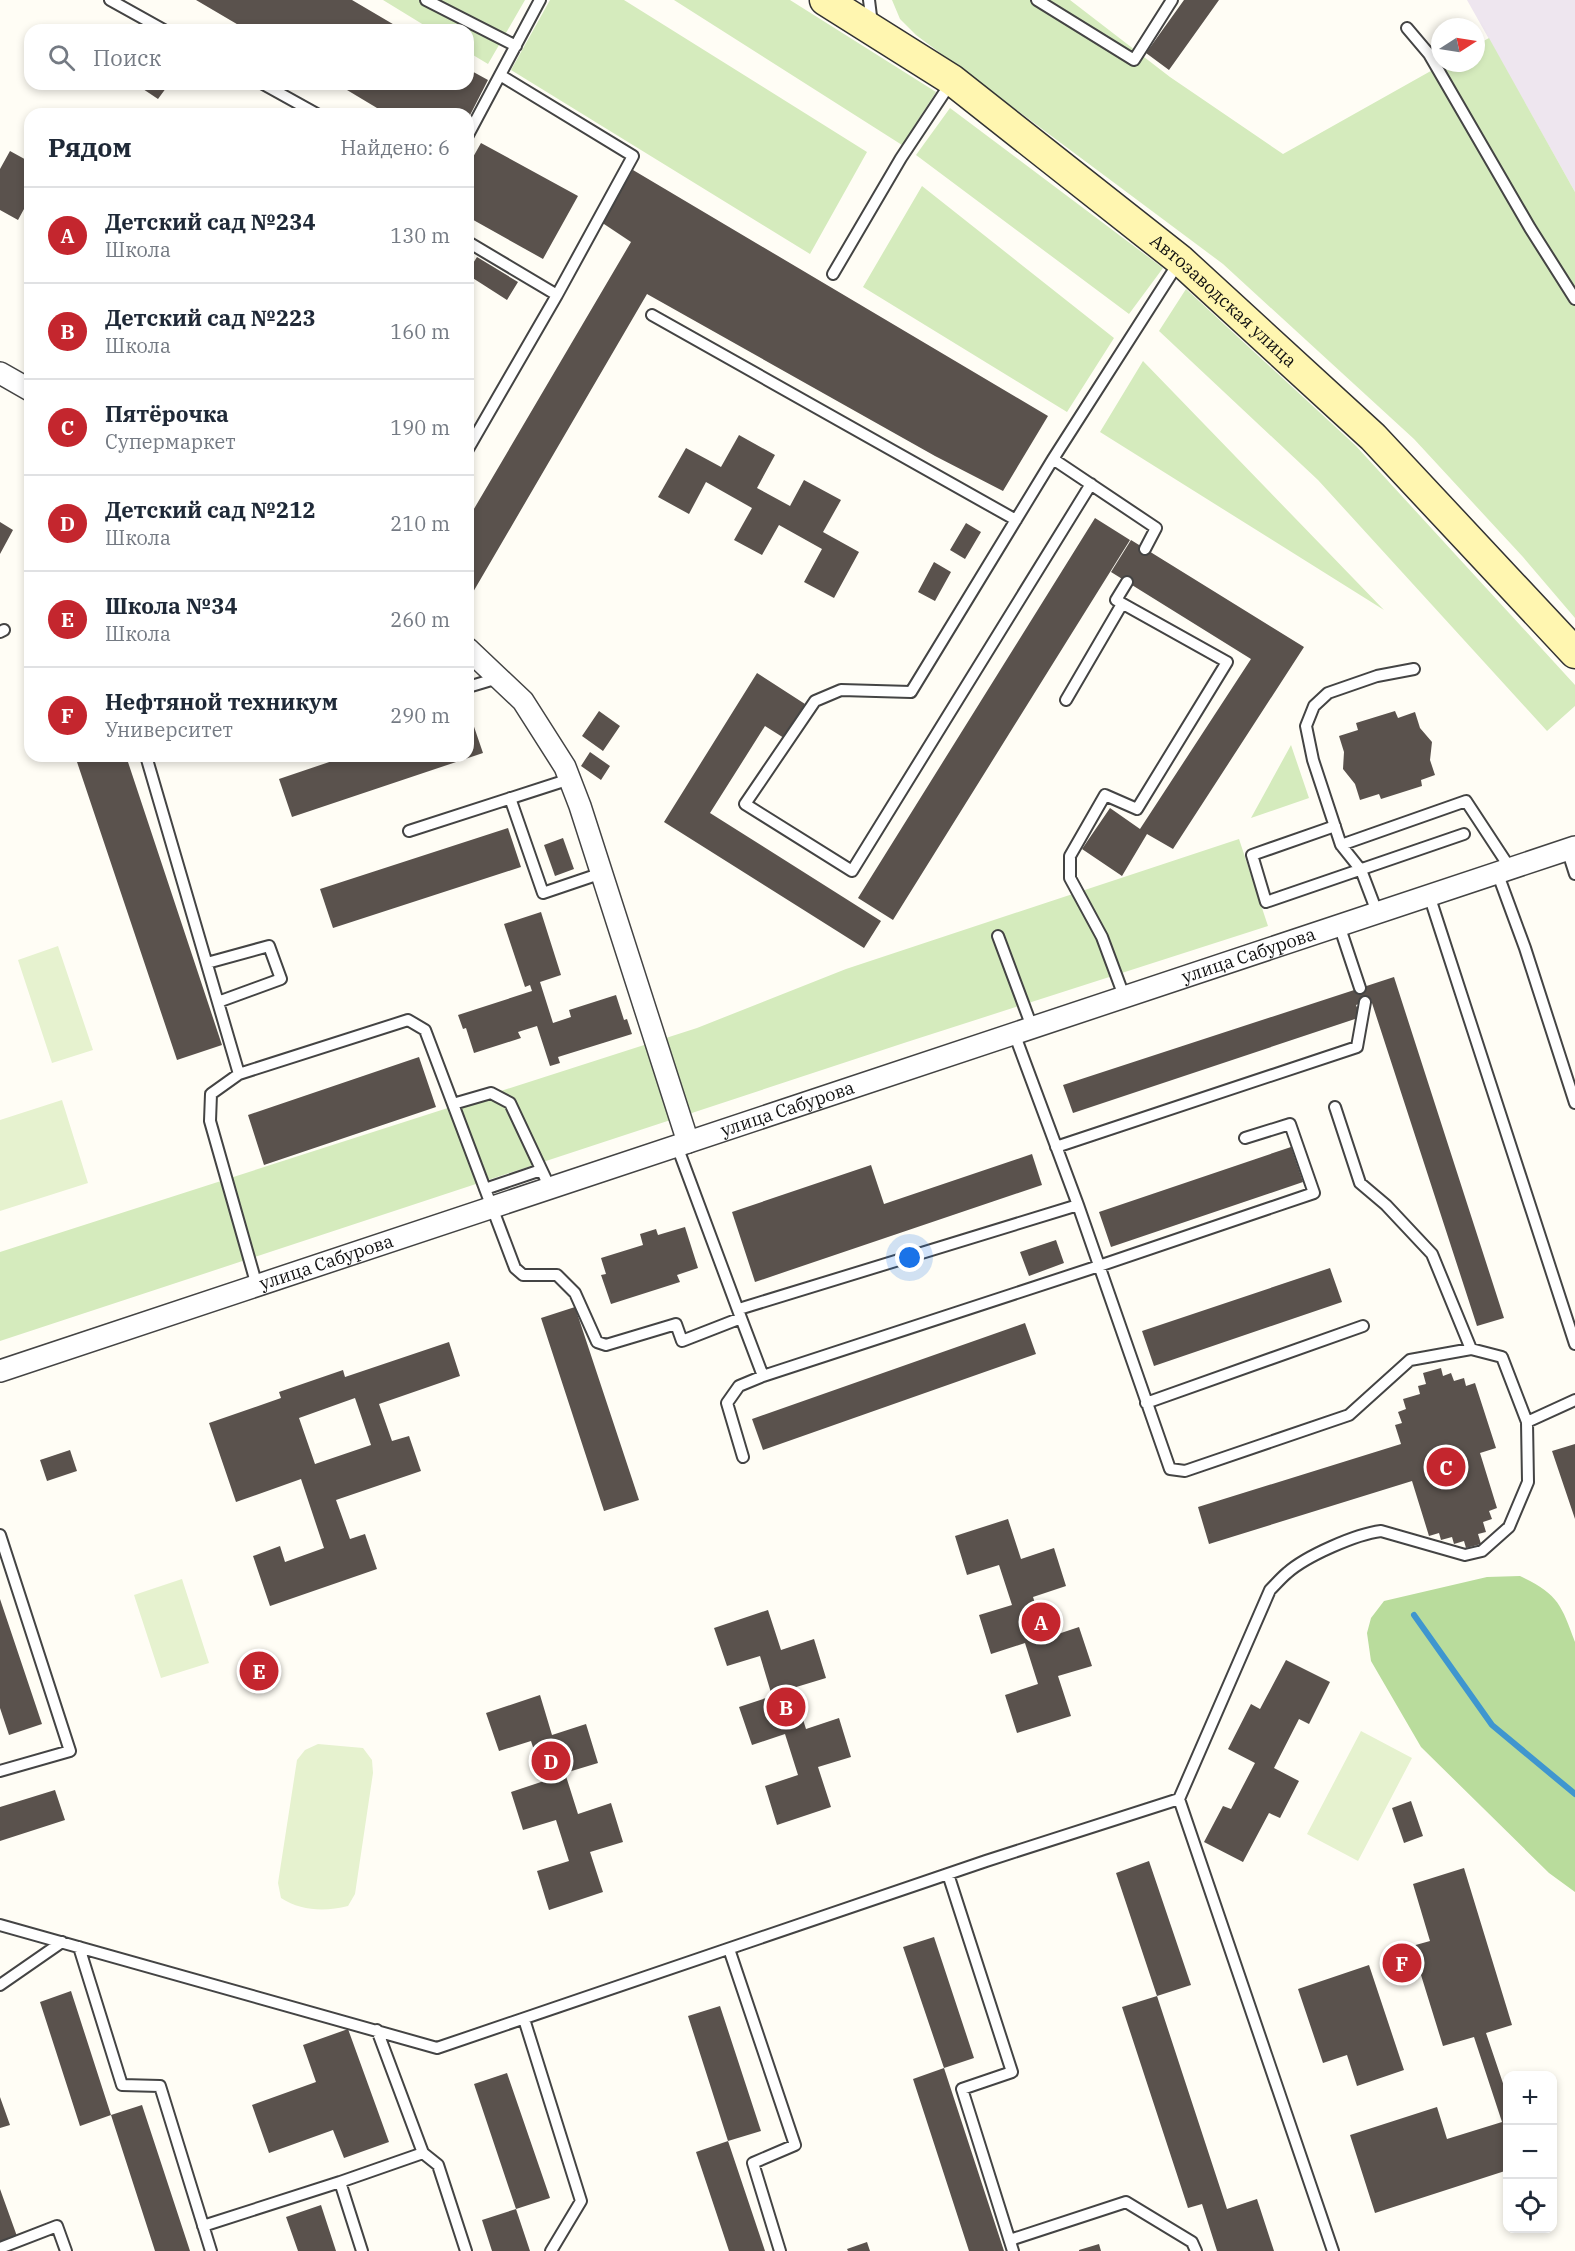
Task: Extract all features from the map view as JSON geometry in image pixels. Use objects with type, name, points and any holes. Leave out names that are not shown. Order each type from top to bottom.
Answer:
[{"type":"main road","name":"Автозаводская улица","points":[[825,0],[952,81],[1180,260],[1373,437],[1575,653]]},
{"type":"street","points":[[0,373],[24,387]]},
{"type":"street","points":[[474,655],[523,701],[565,767],[602,873],[683,1144]]},
{"type":"street","name":"улица Сабурова","points":[[0,1371],[257,1286],[488,1198],[545,1179],[683,1144],[1571,848]]},
{"type":"lane","points":[[110,0],[153,24]]},
{"type":"lane","points":[[426,0],[473,24]]},
{"type":"lane","points":[[474,124],[540,0]]},
{"type":"lane","points":[[869,0],[873,30]]},
{"type":"lane","points":[[1037,0],[1134,60],[1172,0]]},
{"type":"lane","points":[[474,25],[516,46]]},
{"type":"lane","points":[[1407,28],[1429,54],[1575,299]]},
{"type":"lane","points":[[474,439],[557,295],[633,156],[500,75]]},
{"type":"lane","points":[[833,274],[901,158],[952,81]]},
{"type":"lane","points":[[274,90],[306,108]]},
{"type":"lane","points":[[474,246],[557,295]]},
{"type":"lane","points":[[1091,484],[852,871],[745,804],[815,700],[841,690],[911,692],[1053,459],[1180,260]]},
{"type":"lane","points":[[652,315],[1016,520]]},
{"type":"lane","points":[[1053,459],[1156,528],[1145,549]]},
{"type":"lane","points":[[1124,996],[1102,937],[1070,878],[1070,856],[1105,795],[1137,809],[1227,663],[1116,600],[1127,582]]},
{"type":"lane","points":[[1066,700],[1122,604]]},
{"type":"lane","points":[[1377,912],[1361,870],[1341,845],[1313,760],[1306,726],[1314,706],[1328,693],[1377,676],[1414,669]]},
{"type":"lane","points":[[474,685],[498,678]]},
{"type":"lane","points":[[148,762],[239,1074]]},
{"type":"lane","points":[[409,831],[570,779]]},
{"type":"lane","points":[[510,798],[543,893],[602,873]]},
{"type":"lane","points":[[1341,845],[1466,801],[1503,870],[1525,948],[1575,1103]]},
{"type":"lane","points":[[1335,826],[1252,855],[1266,902],[1464,834]]},
{"type":"lane","points":[[1571,848],[1575,874]]},
{"type":"lane","points":[[1429,895],[1575,1344]]},
{"type":"lane","points":[[1339,925],[1360,988]]},
{"type":"lane","points":[[998,936],[1056,1147],[1170,1469],[1185,1471],[1349,1415],[1410,1360],[1471,1349],[1502,1357],[1527,1422],[1528,1482],[1509,1527],[1482,1551],[1465,1555],[1381,1531],[1368,1532],[1315,1555],[1287,1572],[1270,1590],[1179,1799],[1333,2251]]},
{"type":"lane","points":[[207,963],[269,946],[281,979],[218,1002]]},
{"type":"lane","points":[[1056,1147],[1357,1047],[1365,1002]]},
{"type":"lane","points":[[257,1286],[210,1121],[211,1094],[239,1074],[408,1020],[425,1030],[515,1268],[523,1275],[557,1275],[575,1293],[597,1342],[606,1345],[676,1324],[682,1341],[740,1314],[1078,1205]]},
{"type":"lane","points":[[453,1104],[491,1093],[510,1103],[545,1179]]},
{"type":"lane","points":[[1335,1107],[1360,1183],[1386,1204],[1432,1254],[1471,1349]]},
{"type":"lane","points":[[743,1457],[726,1403],[739,1386],[763,1376],[1314,1193],[1290,1124],[1245,1138]]},
{"type":"lane","points":[[683,1144],[763,1376]]},
{"type":"lane","points":[[1146,1403],[1363,1326]]},
{"type":"lane","points":[[1527,1422],[1575,1400]]},
{"type":"lane","points":[[0,1535],[70,1751],[0,1771]]},
{"type":"lane","points":[[0,1925],[437,2048],[948,1874],[1179,1799]]},
{"type":"lane","points":[[948,1874],[1012,2072],[962,2089],[1013,2251]]},
{"type":"lane","points":[[0,1985],[62,1942]]},
{"type":"lane","points":[[79,1947],[122,2085],[160,2086],[211,2251]]},
{"type":"lane","points":[[729,1949],[795,2145],[753,2163],[780,2251]]},
{"type":"lane","points":[[524,2019],[581,2200],[551,2251]]},
{"type":"lane","points":[[377,2030],[423,2152],[438,2165],[466,2251]]},
{"type":"lane","points":[[203,2226],[423,2152]]},
{"type":"lane","points":[[339,2182],[362,2251]]},
{"type":"lane","points":[[1010,2240],[1126,2202],[1192,2242],[1196,2251]]},
{"type":"lane","points":[[0,2248],[57,2226],[66,2251]]},
{"type":"shaded area","points":[[1467,0],[1575,0],[1575,192],[1485,32],[1485,18],[1477,18]]},
{"type":"green space","points":[[383,0],[525,0],[488,64],[474,56],[474,24],[422,24]]},
{"type":"green space","points":[[550,0],[624,0],[867,152],[810,254],[511,70]]},
{"type":"green space","points":[[674,0],[790,0],[936,92],[902,145]]},
{"type":"green space","points":[[892,0],[1070,0],[1170,77],[1283,154],[1431,71],[1485,72],[1485,40],[1489,38],[1575,192],[1575,618],[1523,557],[1414,439],[1223,264],[916,35],[900,19]]},
{"type":"green space","points":[[950,108],[1163,268],[1129,314],[916,155]]},
{"type":"green space","points":[[922,186],[1114,338],[1067,412],[863,287]]},
{"type":"green space","points":[[1186,289],[1356,446],[1575,685],[1575,706],[1547,731],[1318,480],[1159,331]]},
{"type":"green space","points":[[1143,361],[1384,610],[1100,432]]},
{"type":"green space","points":[[1291,745],[1309,798],[1251,818]]},
{"type":"green space","points":[[1239,839],[1268,926],[907,1042],[0,1341],[0,1252],[697,1028],[846,969]]},
{"type":"green space","points":[[58,946],[93,1050],[52,1063],[18,960]]},
{"type":"green space","points":[[62,1100],[88,1183],[0,1211],[0,1120]]},
{"type":"green space","points":[[1520,1576],[1543,1589],[1556,1602],[1566,1618],[1575,1642],[1575,1892],[1549,1873],[1421,1747],[1371,1661],[1367,1633],[1371,1618],[1384,1601],[1487,1577]]},
{"type":"green space","points":[[182,1579],[209,1663],[161,1678],[134,1595]]},
{"type":"green space","points":[[1361,1731],[1412,1758],[1358,1861],[1307,1834]]},
{"type":"green space","points":[[318,1744],[363,1748],[372,1760],[373,1773],[355,1894],[348,1906],[331,1909],[297,1906],[281,1898],[278,1883],[297,1760],[305,1750]]},
{"type":"building","points":[[196,0],[352,0],[393,24],[237,24]]},
{"type":"building","points":[[1184,0],[1219,0],[1169,70],[1146,53]]},
{"type":"building","points":[[474,72],[488,80],[474,108],[377,108],[347,90],[474,90]]},
{"type":"building","points":[[144,90],[165,90],[158,99]]},
{"type":"building","points":[[481,143],[578,196],[543,259],[474,220],[474,155]]},
{"type":"building","points":[[10,151],[24,159],[24,209],[18,220],[0,210],[0,169]]},
{"type":"building","points":[[633,170],[1048,416],[1003,491],[935,456],[647,294],[474,590],[474,509],[631,242],[601,222]]},
{"type":"building","points":[[477,257],[518,282],[507,300],[474,279],[474,262]]},
{"type":"building","points":[[739,435],[775,455],[757,488],[790,506],[804,480],[841,500],[823,532],[859,552],[834,598],[804,582],[822,549],[779,525],[762,555],[734,540],[752,508],[706,482],[689,514],[658,497],[686,448],[721,467]]},
{"type":"building","points":[[1095,518],[1130,540],[893,920],[858,898]]},
{"type":"building","points":[[0,522],[13,530],[0,554]]},
{"type":"building","points":[[966,523],[981,532],[965,559],[950,550]]},
{"type":"building","points":[[1131,540],[1304,647],[1173,849],[1147,834],[1122,876],[1082,849],[1110,808],[1140,829],[1251,659],[1111,572]]},
{"type":"building","points":[[934,562],[951,572],[935,601],[918,592]]},
{"type":"building","points":[[757,673],[805,704],[784,738],[765,726],[710,813],[881,921],[864,948],[664,822]]},
{"type":"building","points":[[599,711],[620,726],[603,751],[582,736]]},
{"type":"building","points":[[1395,711],[1398,718],[1415,712],[1420,728],[1432,742],[1430,760],[1435,775],[1421,780],[1422,786],[1381,799],[1379,794],[1360,800],[1355,784],[1343,769],[1344,752],[1339,736],[1358,730],[1356,723]]},
{"type":"building","points":[[474,727],[483,753],[474,756]]},
{"type":"building","points":[[590,752],[610,766],[601,780],[581,766]]},
{"type":"building","points":[[77,762],[128,762],[222,1045],[177,1060]]},
{"type":"building","points":[[329,762],[456,762],[292,817],[279,779]]},
{"type":"building","points":[[508,828],[521,867],[333,928],[320,889]]},
{"type":"building","points":[[563,838],[574,869],[555,876],[544,845]]},
{"type":"building","points":[[541,912],[561,975],[540,982],[553,1023],[571,1017],[569,1010],[616,995],[624,1020],[627,1019],[632,1034],[558,1057],[560,1063],[550,1066],[537,1026],[518,1032],[521,1038],[474,1053],[466,1028],[463,1029],[458,1015],[532,991],[530,985],[525,987],[504,924]]},
{"type":"building","points":[[1394,977],[1504,1318],[1477,1326],[1371,1000],[1356,1005],[1361,1017],[1073,1113],[1063,1085]]},
{"type":"building","points":[[419,1057],[436,1107],[264,1165],[248,1115]]},
{"type":"building","points":[[1291,1147],[1303,1182],[1111,1247],[1099,1212]]},
{"type":"building","points":[[1032,1154],[1042,1185],[755,1282],[732,1212],[871,1165],[884,1204]]},
{"type":"building","points":[[685,1227],[698,1268],[677,1275],[680,1282],[611,1304],[601,1275],[606,1274],[601,1258],[643,1245],[640,1234],[656,1229],[658,1235]]},
{"type":"building","points":[[1056,1240],[1064,1263],[1029,1276],[1020,1252]]},
{"type":"building","points":[[1330,1268],[1342,1302],[1154,1366],[1142,1331]]},
{"type":"building","points":[[575,1307],[639,1500],[604,1511],[541,1318]]},
{"type":"building","points":[[1025,1323],[1036,1354],[763,1450],[752,1419]]},
{"type":"building","points":[[449,1342],[460,1376],[379,1404],[392,1441],[409,1436],[421,1471],[336,1500],[350,1539],[365,1534],[377,1569],[270,1606],[253,1556],[280,1546],[285,1562],[324,1548],[301,1479],[236,1502],[209,1423],[281,1398],[279,1392],[343,1370],[345,1377]],"holes":[[[355,1398],[371,1445],[315,1464],[299,1418]]]},
{"type":"building","points":[[1441,1368],[1443,1376],[1451,1373],[1454,1381],[1464,1378],[1466,1386],[1475,1383],[1496,1448],[1480,1453],[1497,1508],[1489,1511],[1492,1519],[1483,1522],[1486,1532],[1478,1534],[1481,1544],[1466,1548],[1464,1541],[1454,1544],[1452,1537],[1441,1540],[1439,1533],[1429,1536],[1412,1481],[1209,1544],[1198,1507],[1401,1444],[1395,1425],[1402,1423],[1398,1412],[1406,1409],[1403,1399],[1420,1394],[1418,1386],[1426,1384],[1423,1373]]},
{"type":"building","points":[[1575,1444],[1575,1519],[1552,1451]]},
{"type":"building","points":[[70,1450],[77,1471],[47,1481],[40,1460]]},
{"type":"building","points":[[1008,1519],[1021,1559],[1054,1548],[1066,1586],[1033,1597],[1046,1638],[1079,1627],[1092,1666],[1058,1676],[1071,1716],[1017,1733],[1005,1695],[1038,1684],[1025,1643],[991,1654],[979,1615],[1012,1605],[999,1565],[967,1575],[955,1536]]},
{"type":"building","points":[[0,1599],[42,1724],[9,1735],[0,1708]]},
{"type":"building","points":[[768,1610],[781,1650],[814,1639],[826,1678],[793,1688],[806,1729],[839,1718],[851,1757],[818,1767],[831,1807],[777,1825],[765,1786],[798,1775],[785,1734],[752,1745],[739,1707],[772,1696],[760,1656],[727,1666],[714,1628]]},
{"type":"building","points":[[1286,1660],[1330,1682],[1309,1724],[1299,1719],[1274,1768],[1299,1781],[1280,1818],[1269,1813],[1243,1862],[1204,1842],[1223,1806],[1231,1809],[1255,1763],[1228,1749],[1251,1704],[1260,1709]]},
{"type":"building","points":[[540,1695],[552,1735],[586,1724],[598,1763],[565,1773],[578,1814],[611,1803],[623,1842],[590,1852],[603,1892],[549,1910],[537,1871],[569,1861],[556,1820],[523,1830],[511,1792],[544,1781],[531,1741],[499,1751],[486,1713]]},
{"type":"building","points":[[55,1790],[65,1820],[0,1841],[0,1807]]},
{"type":"building","points":[[1411,1801],[1423,1836],[1404,1843],[1392,1808]]},
{"type":"building","points":[[1149,1861],[1191,1985],[1157,1996],[1116,1873]]},
{"type":"building","points":[[1464,1868],[1512,2025],[1486,2033],[1503,2083],[1503,2172],[1375,2213],[1350,2135],[1437,2107],[1447,2139],[1502,2122],[1474,2037],[1443,2046],[1412,1946],[1430,1941],[1413,1884]]},
{"type":"building","points":[[934,1937],[974,2058],[944,2068],[903,1947]]},
{"type":"building","points":[[1369,1965],[1404,2070],[1357,2086],[1347,2055],[1323,2063],[1298,1989]]},
{"type":"building","points":[[71,1991],[111,2115],[80,2126],[40,2002]]},
{"type":"building","points":[[1157,1996],[1227,2209],[1257,2199],[1274,2251],[1217,2251],[1202,2204],[1188,2208],[1122,2007]]},
{"type":"building","points":[[720,2006],[761,2131],[728,2141],[688,2016]]},
{"type":"building","points":[[348,2029],[389,2142],[344,2158],[333,2130],[269,2153],[252,2105],[316,2082],[303,2045]]},
{"type":"building","points":[[944,2068],[1004,2251],[969,2251],[913,2079]]},
{"type":"building","points":[[507,2073],[550,2198],[516,2209],[474,2084]]},
{"type":"building","points":[[0,2097],[10,2125],[0,2128]]},
{"type":"building","points":[[142,2105],[190,2251],[155,2251],[111,2115]]},
{"type":"building","points":[[728,2141],[765,2251],[729,2251],[696,2152]]},
{"type":"building","points":[[0,2189],[18,2239],[0,2246]]},
{"type":"building","points":[[321,2205],[336,2251],[298,2251],[286,2217]]},
{"type":"building","points":[[516,2209],[530,2251],[492,2251],[482,2220]]},
{"type":"building","points":[[867,2242],[870,2251],[848,2251],[847,2249]]},
{"type":"building","points":[[1099,2244],[1101,2251],[1079,2251],[1079,2250]]},
{"type":"waterway","points":[[1414,1615],[1492,1725],[1575,1794]]},
{"type":"place","name":"Пятёрочка","points":[[1446,1467]]},
{"type":"place","name":"Детский сад №234","points":[[1041,1622]]},
{"type":"place","name":"Школа №34","points":[[259,1671]]},
{"type":"place","name":"Детский сад №223","points":[[786,1707]]},
{"type":"place","name":"Детский сад №212","points":[[551,1761]]},
{"type":"place","name":"Нефтяной техникум","points":[[1402,1963]]}]
